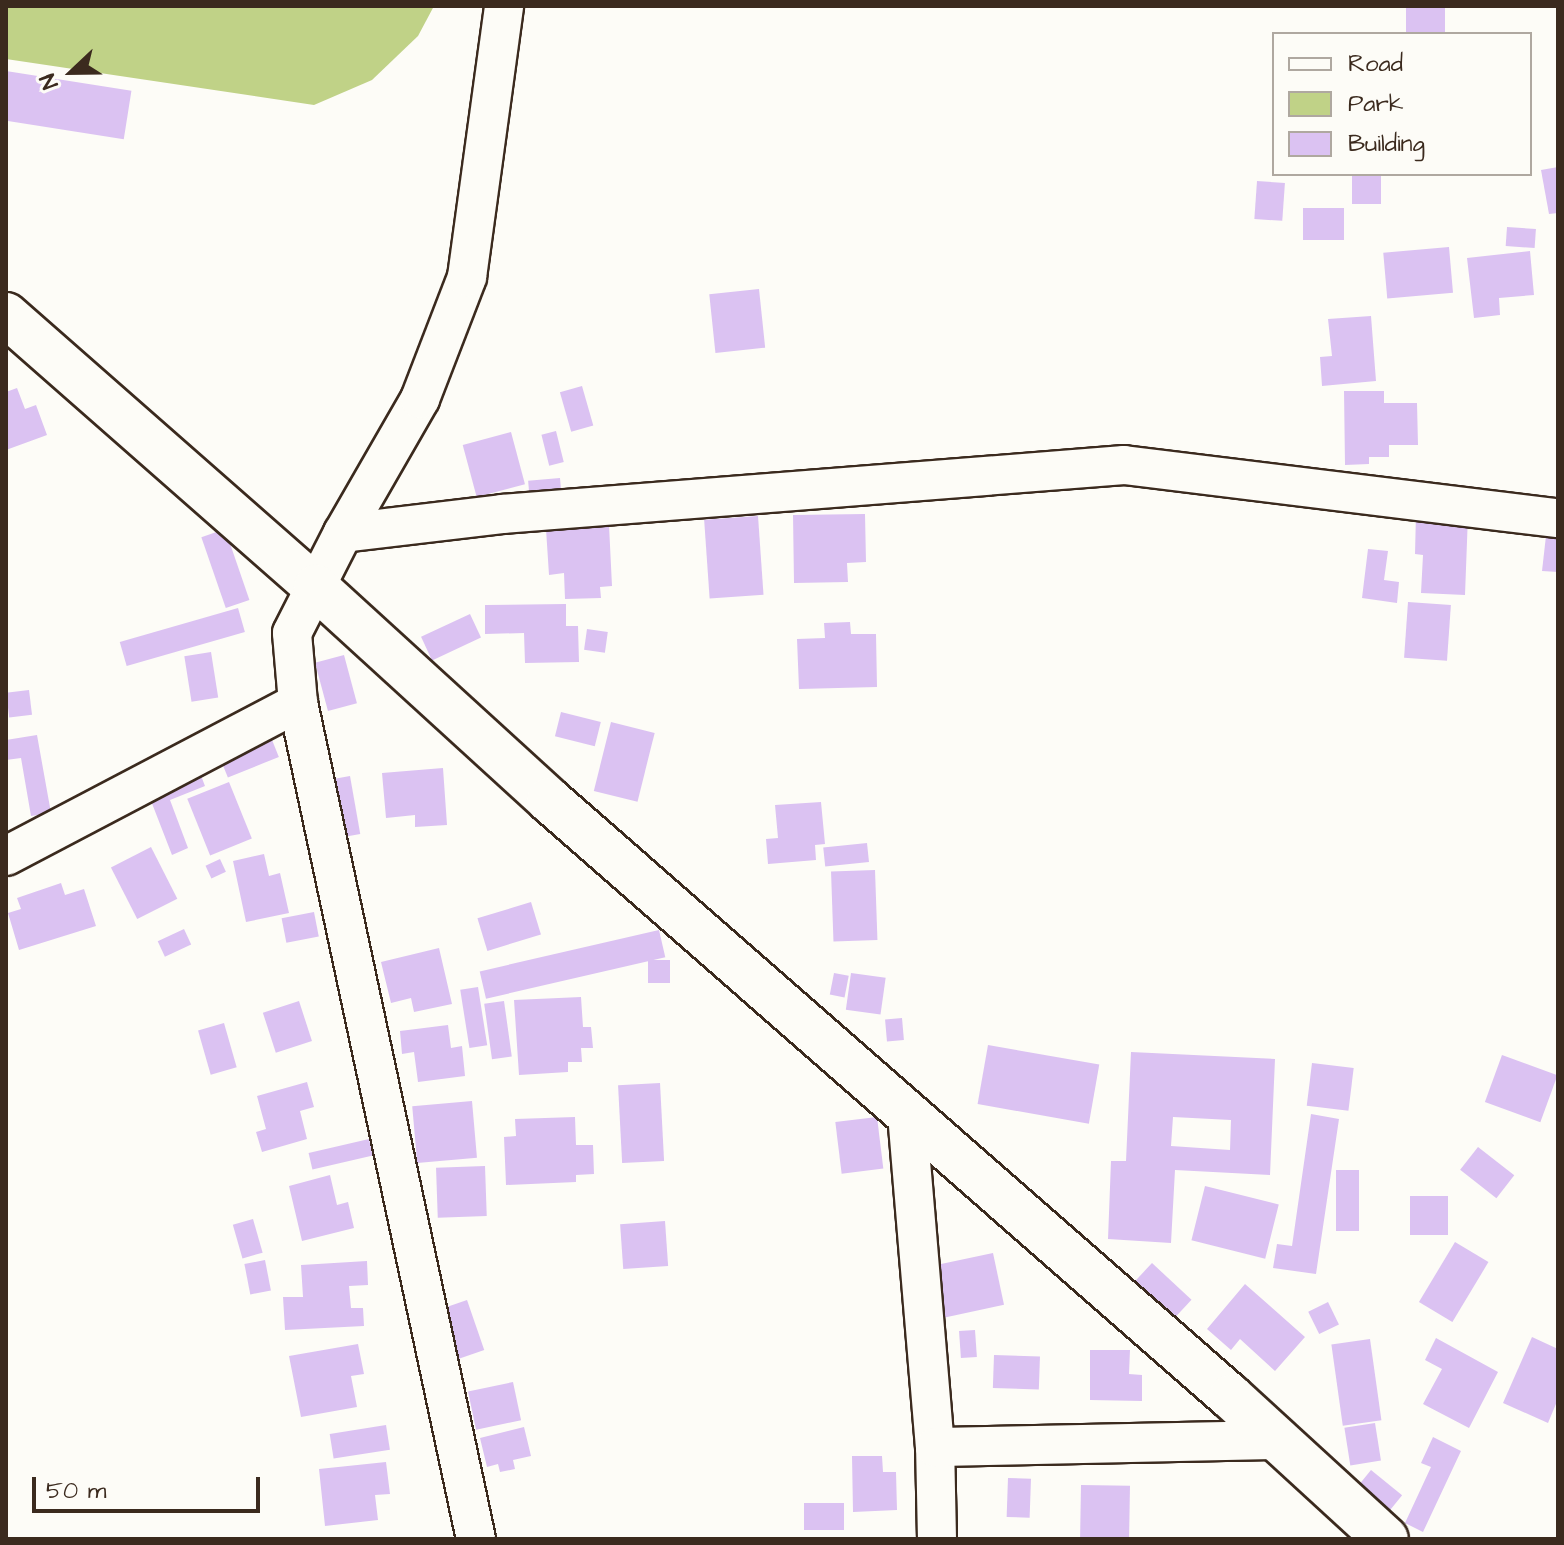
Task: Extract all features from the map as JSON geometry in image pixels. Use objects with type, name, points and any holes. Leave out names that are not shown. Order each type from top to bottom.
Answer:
[{"type":"main road","points":[[6,315],[316,587],[549,800],[1278,1440],[1386,1539]]},
{"type":"street","points":[[476,1539],[298,703],[292,633],[343,533],[420,399],[467,277],[504,6]]},
{"type":"street","points":[[343,533],[502,514],[1124,465],[1558,518]]},
{"type":"street","points":[[6,856],[298,703]]},
{"type":"street","points":[[907,1114],[935,1447],[937,1539]]},
{"type":"street","points":[[935,1447],[1278,1440]]},
{"type":"green space","points":[[6,6],[434,6],[418,36],[372,80],[314,105],[6,59]]},
{"type":"building","points":[[1406,6],[1445,6],[1445,32],[1406,32]]},
{"type":"building","points":[[6,71],[131,91],[124,139],[6,121]]},
{"type":"building","points":[[1558,167],[1558,213],[1549,214],[1541,170]]},
{"type":"building","points":[[1352,176],[1381,176],[1381,204],[1352,204]]},
{"type":"building","points":[[1257,181],[1285,183],[1282,221],[1254,219]]},
{"type":"building","points":[[1303,208],[1344,208],[1344,240],[1303,240]]},
{"type":"building","points":[[1507,227],[1536,229],[1535,248],[1506,246]]},
{"type":"building","points":[[1449,247],[1453,293],[1387,299],[1383,253]]},
{"type":"building","points":[[1530,251],[1534,295],[1499,298],[1500,315],[1474,318],[1467,258]]},
{"type":"building","points":[[759,289],[765,348],[715,353],[709,294]]},
{"type":"building","points":[[1371,316],[1376,381],[1322,386],[1320,357],[1332,356],[1328,319]]},
{"type":"building","points":[[582,386],[593,425],[571,432],[560,392]]},
{"type":"building","points":[[17,388],[25,409],[36,405],[47,435],[6,450],[6,392]]},
{"type":"building","points":[[1344,391],[1384,391],[1384,403],[1417,403],[1418,445],[1389,445],[1389,457],[1369,457],[1369,464],[1345,465]]},
{"type":"building","points":[[556,431],[564,462],[549,466],[541,435]]},
{"type":"building","points":[[511,432],[525,484],[477,497],[463,445]]},
{"type":"building","points":[[560,478],[562,500],[530,503],[528,481]]},
{"type":"building","points":[[1416,513],[1468,515],[1465,595],[1421,593],[1423,555],[1415,554]]},
{"type":"building","points":[[865,514],[866,562],[847,563],[848,582],[794,583],[793,515]]},
{"type":"building","points":[[758,516],[764,595],[710,599],[704,520]]},
{"type":"building","points":[[609,525],[612,586],[600,587],[601,598],[565,599],[564,573],[549,575],[546,529]]},
{"type":"building","points":[[1547,527],[1558,529],[1558,572],[1542,571]]},
{"type":"building","points":[[225,529],[249,600],[226,608],[201,537]]},
{"type":"building","points":[[1368,549],[1388,551],[1384,580],[1399,582],[1397,603],[1362,598]]},
{"type":"building","points":[[1408,602],[1451,605],[1447,661],[1404,658]]},
{"type":"building","points":[[566,604],[566,626],[578,626],[579,662],[525,663],[524,633],[485,634],[485,605]]},
{"type":"building","points":[[238,608],[245,632],[127,666],[120,642]]},
{"type":"building","points":[[470,614],[481,638],[432,660],[421,637]]},
{"type":"building","points":[[850,622],[851,634],[876,634],[877,687],[799,689],[797,639],[825,638],[824,623]]},
{"type":"building","points":[[587,629],[608,632],[605,653],[584,650]]},
{"type":"building","points":[[211,652],[218,697],[192,702],[184,656]]},
{"type":"building","points":[[344,655],[357,703],[328,711],[315,663]]},
{"type":"building","points":[[29,690],[32,715],[9,718],[6,693]]},
{"type":"building","points":[[561,712],[601,722],[595,746],[555,736]]},
{"type":"building","points":[[611,722],[655,733],[637,802],[594,791]]},
{"type":"building","points":[[268,730],[279,757],[228,777],[217,751]]},
{"type":"building","points":[[37,735],[51,813],[31,816],[21,758],[6,760],[6,740]]},
{"type":"building","points":[[198,768],[205,786],[170,800],[188,848],[172,855],[146,788]]},
{"type":"building","points":[[443,768],[447,825],[415,827],[415,815],[386,818],[382,773]]},
{"type":"building","points":[[350,776],[360,834],[337,838],[326,780]]},
{"type":"building","points":[[229,782],[252,839],[210,855],[187,799]]},
{"type":"building","points":[[821,802],[825,844],[815,845],[816,860],[768,864],[766,839],[778,838],[775,805]]},
{"type":"building","points":[[867,843],[869,862],[825,866],[823,848]]},
{"type":"building","points":[[151,847],[177,899],[137,919],[111,867]]},
{"type":"building","points":[[264,854],[269,876],[280,873],[289,913],[246,922],[233,861]]},
{"type":"building","points":[[220,859],[226,872],[211,878],[205,866]]},
{"type":"building","points":[[875,870],[877,940],[833,941],[831,872]]},
{"type":"building","points":[[61,883],[65,895],[84,889],[96,926],[19,950],[8,913],[21,909],[17,898]]},
{"type":"building","points":[[531,902],[541,935],[487,951],[477,918]]},
{"type":"building","points":[[314,912],[319,937],[286,943],[282,918]]},
{"type":"building","points":[[184,929],[191,944],[165,957],[158,941]]},
{"type":"building","points":[[659,930],[665,957],[486,999],[480,971]]},
{"type":"building","points":[[439,948],[452,1004],[414,1012],[411,998],[391,1003],[381,962]]},
{"type":"building","points":[[648,960],[670,960],[670,983],[648,983]]},
{"type":"building","points":[[834,973],[849,976],[845,997],[830,995]]},
{"type":"building","points":[[851,973],[886,978],[881,1015],[846,1010]]},
{"type":"building","points":[[478,987],[487,1045],[469,1048],[460,990]]},
{"type":"building","points":[[581,997],[583,1027],[591,1027],[593,1048],[581,1048],[582,1062],[568,1062],[568,1072],[519,1075],[514,1000]]},
{"type":"building","points":[[299,1001],[312,1041],[276,1053],[263,1013]]},
{"type":"building","points":[[504,1001],[512,1056],[492,1059],[484,1004]]},
{"type":"building","points":[[902,1018],[904,1040],[887,1041],[885,1019]]},
{"type":"building","points":[[224,1023],[237,1067],[211,1075],[198,1030]]},
{"type":"building","points":[[448,1025],[451,1048],[462,1046],[465,1076],[418,1082],[414,1052],[402,1054],[400,1031]]},
{"type":"building","points":[[988,1045],[1099,1065],[1089,1124],[978,1104]]},
{"type":"building","points":[[1131,1052],[1275,1059],[1270,1175],[1175,1170],[1171,1243],[1108,1239],[1111,1161],[1126,1161]],"holes":[[[1173,1117],[1231,1120],[1230,1150],[1171,1146]]]},
{"type":"building","points":[[1502,1055],[1557,1075],[1540,1122],[1485,1102]]},
{"type":"building","points":[[1312,1063],[1354,1068],[1348,1111],[1307,1106]]},
{"type":"building","points":[[307,1082],[314,1107],[300,1111],[307,1139],[262,1152],[256,1132],[266,1129],[257,1096]]},
{"type":"building","points":[[660,1083],[664,1161],[622,1163],[618,1085]]},
{"type":"building","points":[[472,1101],[477,1158],[417,1163],[412,1106]]},
{"type":"building","points":[[1311,1114],[1339,1119],[1316,1274],[1273,1268],[1277,1244],[1292,1246]]},
{"type":"building","points":[[575,1117],[576,1145],[593,1145],[594,1174],[576,1175],[576,1182],[506,1185],[504,1137],[516,1136],[515,1119]]},
{"type":"building","points":[[877,1117],[883,1169],[842,1174],[835,1122]]},
{"type":"building","points":[[369,1139],[373,1156],[312,1170],[309,1153]]},
{"type":"building","points":[[1478,1147],[1514,1175],[1496,1198],[1460,1170]]},
{"type":"building","points":[[485,1166],[487,1216],[438,1218],[436,1168]]},
{"type":"building","points":[[1336,1170],[1359,1170],[1359,1231],[1336,1231]]},
{"type":"building","points":[[330,1175],[337,1205],[348,1202],[354,1228],[302,1241],[289,1186]]},
{"type":"building","points":[[1205,1186],[1279,1204],[1265,1259],[1191,1240]]},
{"type":"building","points":[[1410,1196],[1448,1196],[1448,1235],[1410,1235]]},
{"type":"building","points":[[253,1219],[263,1253],[242,1258],[233,1225]]},
{"type":"building","points":[[665,1221],[668,1266],[623,1269],[620,1224]]},
{"type":"building","points":[[1455,1242],[1488,1262],[1452,1322],[1419,1302]]},
{"type":"building","points":[[993,1253],[1004,1305],[941,1318],[930,1266]]},
{"type":"building","points":[[265,1260],[271,1290],[250,1294],[244,1264]]},
{"type":"building","points":[[367,1261],[368,1285],[349,1286],[351,1308],[363,1308],[364,1326],[285,1330],[283,1297],[303,1297],[301,1265]]},
{"type":"building","points":[[1152,1263],[1191,1300],[1171,1322],[1132,1285]]},
{"type":"building","points":[[1245,1284],[1305,1337],[1275,1371],[1240,1339],[1231,1350],[1207,1329]]},
{"type":"building","points":[[467,1300],[484,1350],[450,1362],[433,1312]]},
{"type":"building","points":[[1328,1302],[1339,1324],[1319,1334],[1308,1312]]},
{"type":"building","points":[[975,1330],[977,1357],[961,1358],[959,1331]]},
{"type":"building","points":[[1532,1337],[1558,1349],[1558,1399],[1548,1423],[1503,1403]]},
{"type":"building","points":[[1436,1338],[1498,1372],[1469,1428],[1423,1404],[1442,1369],[1425,1360]]},
{"type":"building","points":[[1370,1339],[1381,1420],[1343,1426],[1331,1344]]},
{"type":"building","points":[[358,1344],[364,1374],[351,1376],[357,1407],[301,1417],[289,1356]]},
{"type":"building","points":[[1090,1350],[1130,1350],[1129,1374],[1142,1375],[1142,1401],[1090,1400]]},
{"type":"building","points":[[994,1355],[1040,1357],[1039,1390],[993,1388]]},
{"type":"building","points":[[513,1382],[521,1420],[476,1430],[468,1392]]},
{"type":"building","points":[[1375,1423],[1381,1461],[1350,1465],[1344,1428]]},
{"type":"building","points":[[386,1425],[390,1450],[334,1459],[330,1434]]},
{"type":"building","points":[[524,1427],[531,1456],[513,1460],[515,1469],[500,1472],[498,1464],[487,1467],[480,1438]]},
{"type":"building","points":[[1433,1437],[1461,1451],[1423,1532],[1405,1523],[1431,1467],[1421,1463]]},
{"type":"building","points":[[852,1456],[882,1456],[883,1472],[896,1472],[897,1510],[853,1512]]},
{"type":"building","points":[[386,1462],[390,1494],[375,1495],[378,1520],[325,1526],[319,1469]]},
{"type":"building","points":[[1371,1470],[1402,1495],[1390,1510],[1359,1485]]},
{"type":"building","points":[[1008,1478],[1031,1479],[1030,1518],[1007,1517]]},
{"type":"building","points":[[1081,1485],[1130,1486],[1129,1539],[1080,1539]]},
{"type":"building","points":[[804,1503],[844,1503],[844,1530],[804,1530]]}]
